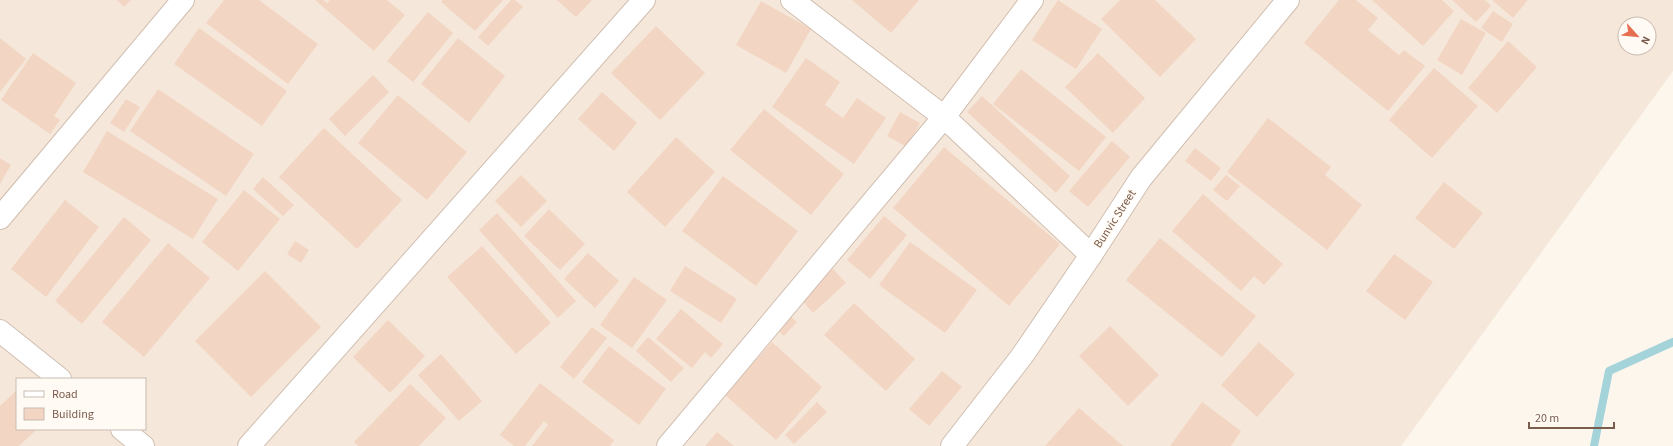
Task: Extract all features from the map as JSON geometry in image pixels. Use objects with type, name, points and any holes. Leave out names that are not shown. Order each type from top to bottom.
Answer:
[{"type":"street","points":[[0,218],[183,0]]},
{"type":"street","points":[[249,446],[644,0]]},
{"type":"street","points":[[792,0],[944,117],[1091,255]]},
{"type":"street","points":[[668,446],[944,117],[1032,0]]},
{"type":"street","name":"Bunvic Street","points":[[952,446],[1022,356],[1091,255],[1141,178],[1288,0]]},
{"type":"street","points":[[0,331],[59,378]]},
{"type":"street","points":[[123,430],[143,446]]},
{"type":"shaded area","points":[[0,0],[1673,0],[1673,71],[1401,446],[0,446]]},
{"type":"building","points":[[117,0],[131,0],[124,7]]},
{"type":"building","points":[[224,0],[259,0],[318,44],[288,84],[206,23]]},
{"type":"building","points":[[315,0],[323,0],[327,3],[330,0],[387,0],[405,15],[374,51]]},
{"type":"building","points":[[443,0],[503,0],[475,31],[441,2]]},
{"type":"building","points":[[511,0],[515,0],[523,7],[488,46],[478,37]]},
{"type":"building","points":[[557,0],[592,0],[576,17]]},
{"type":"building","points":[[852,0],[919,0],[891,33]]},
{"type":"building","points":[[1058,0],[1102,29],[1076,69],[1032,40]]},
{"type":"building","points":[[1120,0],[1155,0],[1196,39],[1160,77],[1101,19]]},
{"type":"building","points":[[1339,0],[1356,0],[1378,18],[1368,30],[1399,55],[1404,50],[1425,66],[1388,111],[1304,43]]},
{"type":"building","points":[[1372,0],[1442,0],[1454,11],[1423,46]]},
{"type":"building","points":[[1452,0],[1485,0],[1491,6],[1476,22]]},
{"type":"building","points":[[1492,0],[1528,0],[1513,18]]},
{"type":"building","points":[[761,1],[811,29],[786,73],[736,45]]},
{"type":"building","points":[[1493,11],[1513,24],[1502,42],[1481,28]]},
{"type":"building","points":[[428,12],[453,33],[413,82],[387,61]]},
{"type":"building","points":[[1461,19],[1486,33],[1462,75],[1437,60]]},
{"type":"building","points":[[656,26],[705,73],[660,120],[611,73]]},
{"type":"building","points":[[199,28],[287,91],[262,126],[174,64]]},
{"type":"building","points":[[0,38],[26,59],[0,92]]},
{"type":"building","points":[[458,38],[505,76],[469,123],[421,84]]},
{"type":"building","points":[[1508,41],[1537,67],[1497,113],[1468,88]]},
{"type":"building","points":[[33,53],[76,83],[54,116],[60,120],[50,134],[1,100]]},
{"type":"building","points":[[1098,53],[1145,98],[1113,133],[1065,87]]},
{"type":"building","points":[[806,58],[840,82],[825,105],[843,118],[857,98],[886,118],[854,164],[772,107]]},
{"type":"building","points":[[1434,68],[1478,106],[1432,158],[1389,120]]},
{"type":"building","points":[[1021,69],[1106,137],[1079,171],[993,104]]},
{"type":"building","points":[[373,75],[389,92],[345,136],[329,119]]},
{"type":"building","points":[[158,89],[254,154],[226,196],[130,131]]},
{"type":"building","points":[[602,92],[637,123],[614,151],[578,119]]},
{"type":"building","points":[[398,95],[467,152],[427,200],[358,143]]},
{"type":"building","points":[[982,96],[1070,176],[1056,193],[967,112]]},
{"type":"building","points":[[126,99],[140,107],[124,132],[110,123]]},
{"type":"building","points":[[764,109],[844,174],[811,215],[730,150]]},
{"type":"building","points":[[900,112],[920,123],[907,147],[887,136]]},
{"type":"building","points":[[1268,118],[1331,167],[1325,175],[1362,205],[1327,250],[1227,172]]},
{"type":"building","points":[[324,128],[402,200],[357,249],[279,177]]},
{"type":"building","points":[[107,131],[218,199],[193,239],[83,172]]},
{"type":"building","points":[[676,137],[715,172],[665,227],[627,192]]},
{"type":"building","points":[[1112,141],[1130,157],[1088,207],[1069,191]]},
{"type":"building","points":[[944,147],[1060,244],[1009,306],[893,208]]},
{"type":"building","points":[[1195,148],[1221,168],[1211,181],[1185,161]]},
{"type":"building","points":[[0,158],[11,165],[0,184]]},
{"type":"building","points":[[521,175],[547,201],[521,227],[495,201]]},
{"type":"building","points":[[1226,175],[1240,186],[1227,201],[1213,190]]},
{"type":"building","points":[[723,176],[798,231],[756,286],[682,231]]},
{"type":"building","points":[[263,177],[294,205],[283,216],[253,189]]},
{"type":"building","points":[[1444,182],[1483,213],[1454,249],[1415,218]]},
{"type":"building","points":[[244,190],[280,219],[238,271],[202,242]]},
{"type":"building","points":[[1203,194],[1283,264],[1264,285],[1254,276],[1241,291],[1172,231]]},
{"type":"building","points":[[65,200],[99,227],[46,297],[11,269]]},
{"type":"building","points":[[549,209],[585,244],[560,270],[524,236]]},
{"type":"building","points":[[497,213],[576,301],[558,318],[479,230]]},
{"type":"building","points":[[884,216],[907,235],[870,279],[847,260]]},
{"type":"building","points":[[124,217],[151,240],[82,324],[55,301]]},
{"type":"building","points":[[1160,238],[1256,316],[1222,357],[1126,280]]},
{"type":"building","points":[[295,241],[309,250],[301,263],[287,254]]},
{"type":"building","points":[[910,242],[977,290],[945,333],[879,285]]},
{"type":"building","points":[[168,243],[210,278],[144,357],[102,322]]},
{"type":"building","points":[[482,246],[551,323],[516,354],[447,277]]},
{"type":"building","points":[[588,253],[619,281],[595,308],[564,279]]},
{"type":"building","points":[[1394,254],[1433,282],[1405,320],[1366,291]]},
{"type":"building","points":[[685,266],[737,299],[721,323],[670,291]]},
{"type":"building","points":[[833,269],[846,283],[813,313],[800,298]]},
{"type":"building","points":[[265,271],[321,327],[251,397],[195,341]]},
{"type":"building","points":[[634,277],[667,300],[632,348],[600,325]]},
{"type":"building","points":[[854,303],[915,359],[886,391],[824,335]]},
{"type":"building","points":[[681,309],[723,344],[711,358],[705,352],[692,368],[656,339]]},
{"type":"building","points":[[787,313],[797,322],[784,336],[774,327]]},
{"type":"building","points":[[388,320],[425,356],[390,393],[353,357]]},
{"type":"building","points":[[1110,326],[1159,375],[1128,406],[1079,356]]},
{"type":"building","points":[[592,327],[607,338],[574,379],[560,367]]},
{"type":"building","points":[[648,337],[684,368],[671,382],[636,351]]},
{"type":"building","points":[[772,342],[822,387],[776,440],[725,395]]},
{"type":"building","points":[[1259,342],[1295,374],[1257,417],[1221,385]]},
{"type":"building","points":[[609,346],[666,389],[639,425],[582,382]]},
{"type":"building","points":[[441,354],[482,401],[459,421],[418,375]]},
{"type":"building","points":[[942,371],[962,387],[929,426],[909,409]]},
{"type":"building","points":[[540,383],[614,440],[610,446],[532,446],[548,425],[544,421],[525,446],[514,446],[500,435]]},
{"type":"building","points":[[410,384],[446,418],[419,446],[358,446],[354,442]]},
{"type":"building","points":[[16,391],[16,430],[36,430],[19,446],[0,446],[0,406]]},
{"type":"building","points":[[817,402],[827,412],[794,444],[785,435]]},
{"type":"building","points":[[1202,402],[1241,431],[1231,446],[1170,446]]},
{"type":"building","points":[[1079,408],[1123,446],[1045,446]]},
{"type":"building","points":[[717,432],[734,446],[705,446]]},
{"type":"waterway","points":[[1594,446],[1609,371],[1673,342]]}]
